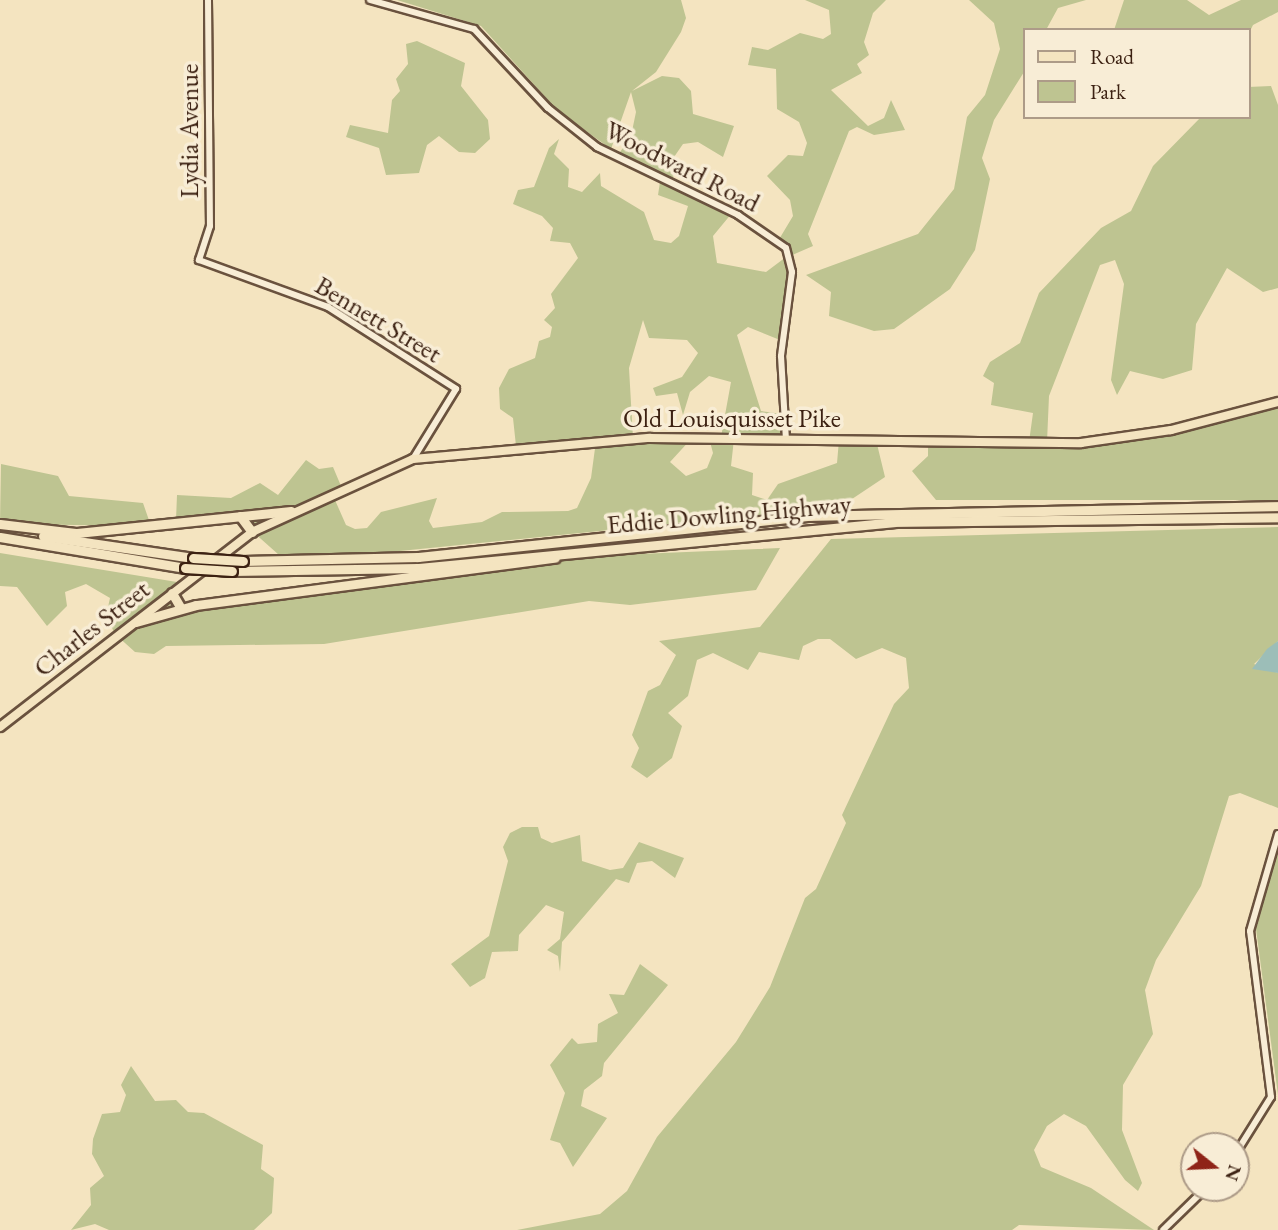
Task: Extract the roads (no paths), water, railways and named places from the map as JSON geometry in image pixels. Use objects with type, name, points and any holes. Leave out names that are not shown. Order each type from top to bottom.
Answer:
[{"type":"highway","name":"Eddie Dowling Highway","points":[[0,525],[193,558],[243,561],[418,557],[810,516],[1278,506]]},
{"type":"highway","points":[[0,525],[77,533],[291,511]]},
{"type":"highway","points":[[240,516],[252,532]]},
{"type":"highway","name":"Eddie Dowling Highway","points":[[0,537],[186,568],[232,572],[396,570],[630,544],[894,522],[1278,517]]},
{"type":"highway","points":[[136,622],[180,607],[477,573],[630,544]]},
{"type":"highway","points":[[172,593],[180,607]]},
{"type":"main road","name":"Old Louisquisset Pike","points":[[209,565],[252,532],[291,511],[413,459],[578,441],[786,439],[1081,443],[1171,430],[1278,402]]},
{"type":"main road","name":"Charles Street","points":[[0,727],[209,565]]},
{"type":"street","name":"Lydia Avenue","points":[[199,260],[210,226],[208,0]]},
{"type":"street","name":"Woodward Road","points":[[370,0],[474,29],[548,108],[597,147],[738,215],[786,248],[792,272],[781,356],[786,439]]},
{"type":"street","name":"Bennett Street","points":[[199,260],[328,307],[456,389],[413,459]]},
{"type":"street","points":[[1249,1132],[1271,1097],[1250,931],[1278,834]]},
{"type":"street","points":[[1163,1230],[1192,1202]]},
{"type":"water","points":[[1278,641],[1278,673],[1252,669],[1267,649]]}]
